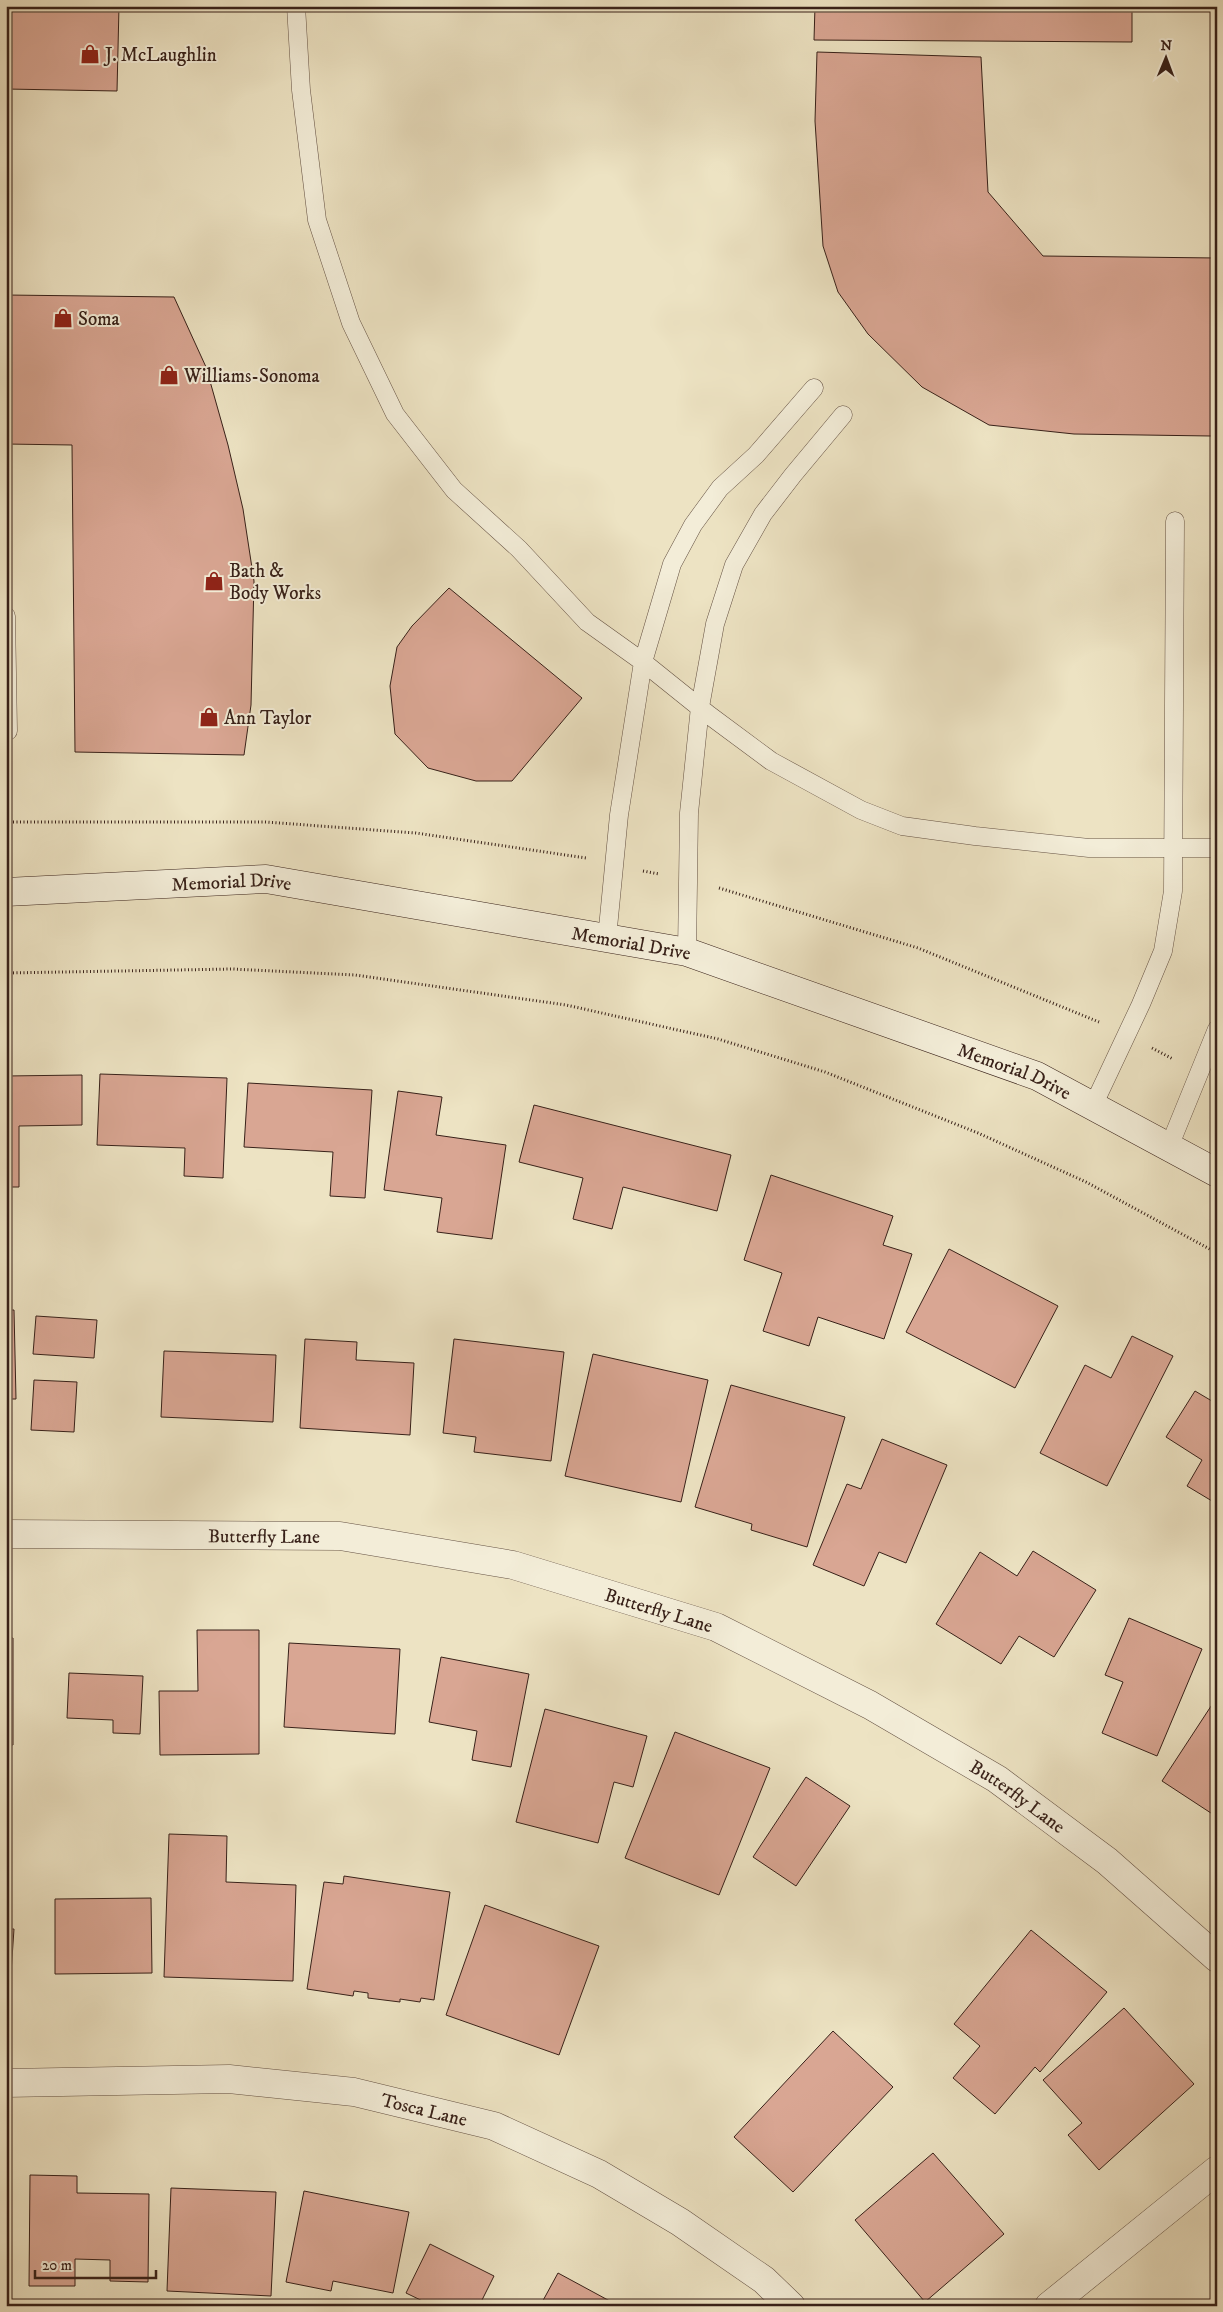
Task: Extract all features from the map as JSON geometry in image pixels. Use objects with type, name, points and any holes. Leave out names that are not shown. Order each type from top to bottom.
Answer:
[{"type":"street","name":"Memorial Drive","points":[[6,892],[266,879],[687,952],[1037,1076],[1217,1173]]},
{"type":"street","name":"Butterfly Lane","points":[[6,1534],[340,1536],[513,1565],[716,1627],[870,1705],[997,1779],[1107,1861],[1217,1958]]},
{"type":"street","name":"Tosca Lane","points":[[6,2083],[229,2079],[354,2092],[494,2126],[599,2174],[680,2222],[764,2280],[791,2306]]},
{"type":"street","points":[[1049,2306],[1217,2170]]},
{"type":"lane","points":[[296,6],[301,90],[317,220],[351,323],[395,414],[454,490],[519,549],[587,622],[643,662],[771,761],[861,810],[902,826],[1089,848],[1217,848]]},
{"type":"lane","points":[[607,938],[620,816],[643,662],[672,564],[693,525],[720,488],[756,455],[814,388]]},
{"type":"lane","points":[[687,952],[689,813],[700,707],[715,624],[734,565],[763,514],[843,415]]},
{"type":"lane","points":[[1093,1106],[1141,1004],[1163,951],[1173,891],[1176,522]]},
{"type":"lane","points":[[6,616],[8,730],[6,730]]},
{"type":"lane","points":[[1169,1147],[1217,1029]]},
{"type":"path","points":[[6,973],[232,969],[355,975],[566,1004],[718,1039],[825,1072],[978,1134],[1086,1182],[1217,1253]]},
{"type":"building","points":[[6,6],[119,6],[117,91],[6,89]]},
{"type":"building","points":[[815,6],[1132,6],[1132,42],[814,40]]},
{"type":"building","points":[[817,52],[981,57],[988,192],[1043,256],[1217,258],[1217,429],[1211,436],[1074,434],[989,425],[922,387],[868,334],[838,292],[823,246],[815,121]]},
{"type":"building","points":[[6,295],[174,297],[206,367],[228,445],[243,509],[254,581],[251,705],[244,755],[75,752],[72,445],[6,444]]},
{"type":"building","points":[[449,588],[582,698],[512,781],[476,781],[428,768],[395,734],[390,686],[397,647],[412,626]]},
{"type":"building","points":[[100,1074],[227,1078],[223,1178],[184,1176],[185,1148],[97,1145]]},
{"type":"building","points":[[82,1075],[82,1125],[19,1126],[19,1187],[6,1187],[6,1076]]},
{"type":"building","points":[[248,1083],[372,1090],[365,1198],[330,1196],[333,1152],[244,1147]]},
{"type":"building","points":[[398,1091],[442,1097],[436,1135],[506,1145],[492,1239],[437,1232],[442,1198],[384,1190]]},
{"type":"building","points":[[534,1105],[731,1155],[717,1211],[623,1187],[612,1229],[573,1219],[583,1178],[519,1162]]},
{"type":"building","points":[[771,1175],[893,1216],[883,1245],[912,1254],[884,1339],[818,1317],[809,1346],[763,1331],[782,1273],[744,1260]]},
{"type":"building","points":[[949,1249],[1058,1306],[1015,1388],[906,1332]]},
{"type":"building","points":[[6,1310],[14,1310],[16,1399],[6,1399]]},
{"type":"building","points":[[36,1316],[97,1320],[94,1358],[33,1354]]},
{"type":"building","points":[[1132,1336],[1173,1356],[1107,1486],[1040,1453],[1085,1365],[1111,1378]]},
{"type":"building","points":[[305,1339],[357,1342],[356,1360],[414,1363],[410,1435],[300,1428]]},
{"type":"building","points":[[454,1339],[564,1352],[551,1461],[474,1452],[476,1437],[443,1433]]},
{"type":"building","points":[[164,1351],[276,1355],[273,1422],[161,1417]]},
{"type":"building","points":[[593,1354],[708,1380],[681,1502],[565,1476]]},
{"type":"building","points":[[34,1380],[77,1382],[74,1432],[31,1430]]},
{"type":"building","points":[[731,1385],[845,1417],[807,1547],[751,1530],[752,1524],[695,1507]]},
{"type":"building","points":[[1195,1391],[1217,1404],[1217,1504],[1187,1486],[1202,1460],[1166,1437]]},
{"type":"building","points":[[882,1439],[947,1465],[906,1563],[879,1552],[864,1586],[813,1565],[847,1484],[861,1489]]},
{"type":"building","points":[[1033,1551],[1096,1590],[1054,1657],[1019,1636],[1001,1664],[936,1624],[980,1552],[1017,1576]]},
{"type":"building","points":[[1129,1618],[1202,1649],[1157,1756],[1102,1733],[1123,1682],[1105,1675]]},
{"type":"building","points":[[197,1630],[259,1630],[259,1754],[160,1755],[159,1691],[198,1691]]},
{"type":"building","points":[[6,1638],[13,1638],[13,1745],[6,1745]]},
{"type":"building","points":[[289,1643],[400,1649],[395,1734],[284,1727]]},
{"type":"building","points":[[441,1657],[529,1674],[511,1767],[472,1760],[477,1731],[429,1722]]},
{"type":"building","points":[[69,1673],[143,1676],[140,1734],[113,1733],[113,1720],[67,1718]]},
{"type":"building","points":[[1217,1697],[1217,1817],[1162,1781]]},
{"type":"building","points":[[545,1709],[647,1736],[633,1787],[614,1782],[598,1843],[516,1822]]},
{"type":"building","points":[[675,1732],[770,1768],[719,1895],[625,1858]]},
{"type":"building","points":[[806,1777],[850,1806],[796,1886],[753,1857]]},
{"type":"building","points":[[169,1834],[227,1836],[226,1882],[296,1885],[293,1981],[164,1977]]},
{"type":"building","points":[[344,1876],[450,1892],[434,2000],[421,1998],[420,2002],[400,1999],[400,2002],[368,1998],[368,1993],[354,1991],[353,1996],[307,1989],[324,1882],[343,1884]]},
{"type":"building","points":[[151,1898],[152,1973],[55,1974],[55,1899]]},
{"type":"building","points":[[485,1905],[599,1946],[559,2055],[446,2015]]},
{"type":"building","points":[[6,1929],[14,1929],[11,1973],[6,1972]]},
{"type":"building","points":[[1031,1930],[1107,1992],[1040,2072],[1035,2067],[995,2114],[953,2078],[980,2046],[954,2024]]},
{"type":"building","points":[[1124,2008],[1194,2084],[1099,2170],[1068,2135],[1082,2123],[1043,2080]]},
{"type":"building","points":[[833,2031],[893,2087],[793,2192],[734,2137]]},
{"type":"building","points":[[933,2153],[1004,2234],[925,2302],[855,2220]]},
{"type":"building","points":[[30,2175],[77,2176],[77,2193],[149,2194],[148,2282],[110,2281],[110,2260],[75,2259],[75,2286],[29,2286]]},
{"type":"building","points":[[7,2181],[8,2251],[6,2251]]},
{"type":"building","points":[[171,2188],[276,2192],[271,2296],[167,2291]]},
{"type":"building","points":[[304,2191],[409,2212],[393,2293],[333,2281],[331,2291],[286,2282]]},
{"type":"building","points":[[430,2244],[494,2276],[479,2306],[433,2306],[406,2293]]},
{"type":"building","points":[[558,2273],[619,2306],[540,2306]]},
{"type":"place","name":"J. McLaughlin","points":[[90,54]]},
{"type":"place","name":"Soma","points":[[63,318]]},
{"type":"place","name":"Williams-Sonoma","points":[[169,375]]},
{"type":"place","name":"Bath & Body Works","points":[[214,581]]},
{"type":"place","name":"Ann Taylor","points":[[209,717]]}]
